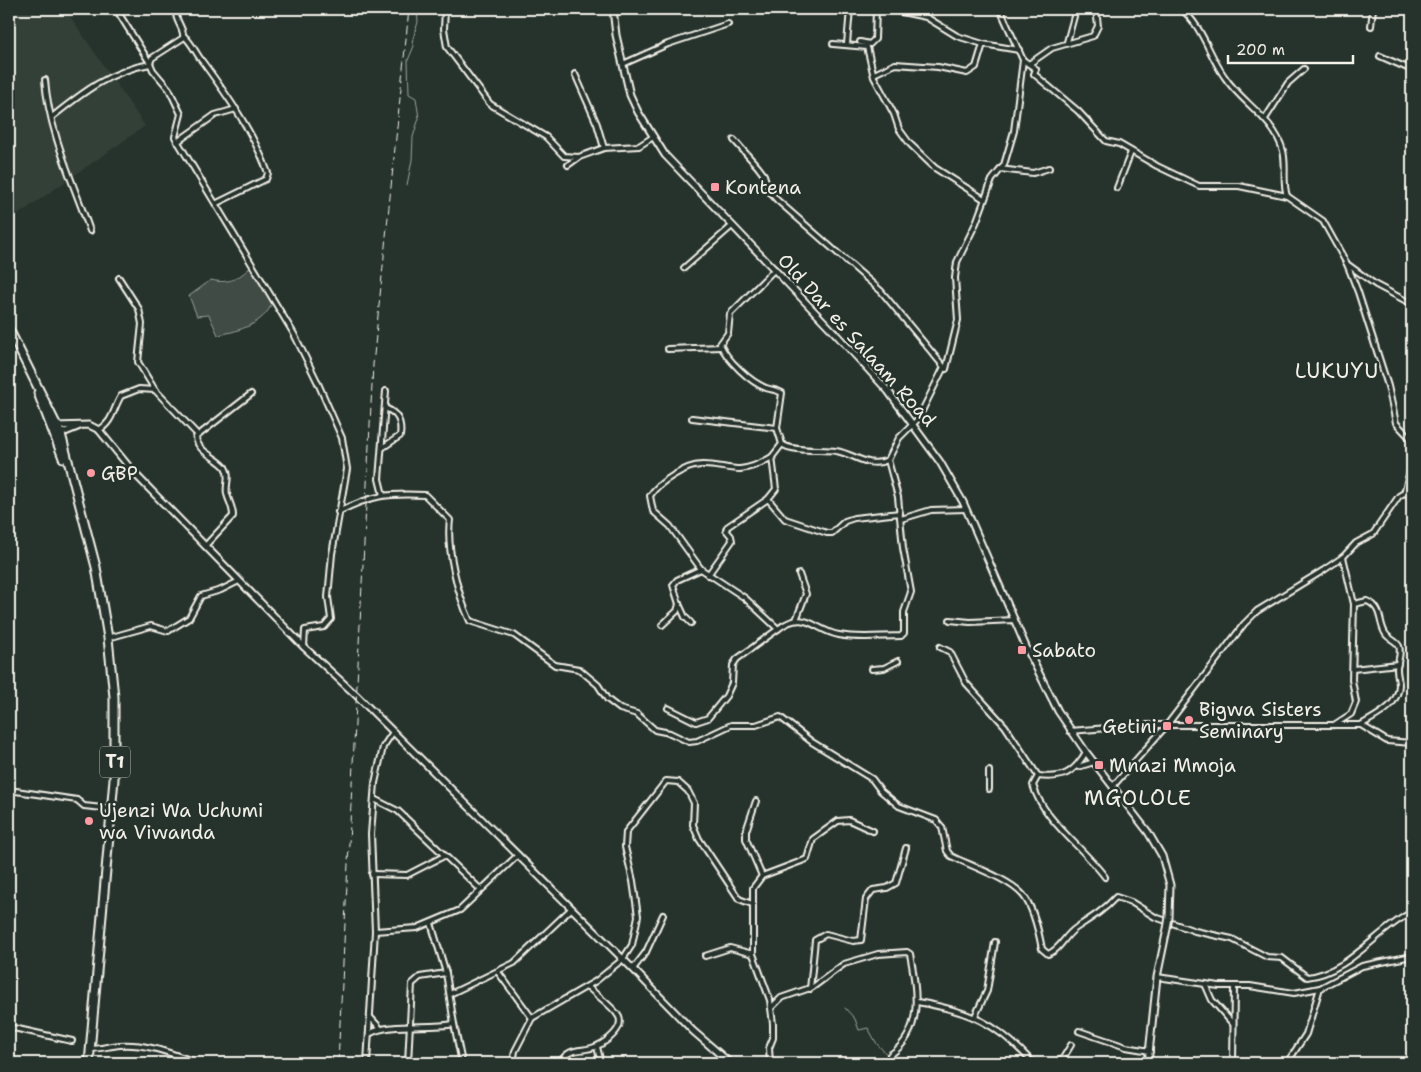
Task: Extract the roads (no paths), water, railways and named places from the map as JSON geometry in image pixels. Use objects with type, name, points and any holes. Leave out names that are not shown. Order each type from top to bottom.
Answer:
[{"type":"highway","name":"T1","points":[[9,329],[58,435],[96,566],[108,638],[115,724],[112,809],[89,1063]]},
{"type":"street","points":[[116,9],[169,89],[182,114],[175,132],[177,142],[217,203],[294,334],[342,438],[348,469],[338,512],[329,583],[331,619],[324,627],[307,628],[304,647]]},
{"type":"street","points":[[177,9],[175,16],[184,36],[192,43],[200,58],[236,109],[264,164],[268,176],[217,203]]},
{"type":"street","points":[[445,9],[444,29],[447,47],[490,104],[546,137],[564,156],[579,157]]},
{"type":"street","name":"Old Dar es Salaam Road","points":[[613,9],[616,35],[630,95],[665,155],[846,345],[914,424],[940,462],[966,509],[1027,649],[1070,731],[1113,786],[1162,856],[1170,885],[1169,917],[1157,977]]},
{"type":"street","points":[[847,44],[850,9]]},
{"type":"street","points":[[860,42],[870,44],[875,39],[876,9]]},
{"type":"street","points":[[887,9],[926,17],[957,36],[983,44],[1019,50]]},
{"type":"street","points":[[668,708],[696,722],[708,718],[730,689],[732,670],[737,659],[778,629],[796,620],[815,623],[829,633],[839,635],[901,636],[904,633],[905,606],[911,592],[903,548],[900,513],[888,460],[899,438],[914,424],[924,410],[944,367],[946,369],[958,320],[956,269],[992,180],[1004,165],[1014,131],[1023,60],[1000,9]]},
{"type":"street","points":[[1067,42],[1076,9]]},
{"type":"street","points":[[1029,64],[1044,52],[1067,42],[1095,34],[1098,19],[1096,9]]},
{"type":"street","points":[[1181,9],[1192,19],[1230,85],[1265,119],[1283,151],[1284,186],[1287,196]]},
{"type":"street","points":[[1370,26],[1374,9]]},
{"type":"street","points":[[623,64],[668,44],[728,24]]},
{"type":"street","points":[[150,63],[152,58],[184,36]]},
{"type":"street","points":[[833,44],[866,47],[874,74],[899,129],[910,144],[936,168],[984,199]]},
{"type":"street","points":[[874,74],[895,64],[938,67],[967,73],[976,66],[983,44]]},
{"type":"street","points":[[1380,56],[1412,70]]},
{"type":"street","points":[[1023,60],[1036,70],[1034,74],[1078,111],[1106,141],[1119,144],[1130,152],[1199,186],[1239,186],[1287,196],[1323,221],[1348,264],[1388,386],[1396,423],[1412,440]]},
{"type":"street","points":[[52,117],[101,80],[132,67],[150,63]]},
{"type":"street","points":[[1265,119],[1288,83],[1304,69]]},
{"type":"street","points":[[576,74],[597,124],[604,148]]},
{"type":"street","points":[[45,80],[60,146],[90,231]]},
{"type":"street","points":[[177,142],[215,115],[236,109]]},
{"type":"street","points":[[568,166],[579,157],[604,148],[639,146],[654,137]]},
{"type":"street","points":[[734,140],[764,175],[769,191],[777,200],[881,291],[944,367]]},
{"type":"street","points":[[1117,188],[1130,152]]},
{"type":"street","points":[[1000,170],[1033,173],[1049,168]]},
{"type":"street","points":[[684,268],[732,226]]},
{"type":"street","points":[[1348,264],[1376,286],[1412,304]]},
{"type":"street","points":[[775,269],[730,314],[729,329],[720,342],[721,347],[732,361],[751,378],[765,387],[782,392],[777,428],[782,444]]},
{"type":"street","points":[[119,278],[139,309],[142,324],[138,362],[155,390],[197,434]]},
{"type":"street","points":[[668,349],[721,347]]},
{"type":"street","points":[[99,430],[106,426],[112,417],[121,396],[139,389],[155,390]]},
{"type":"street","points":[[383,495],[379,480],[386,391]]},
{"type":"street","points":[[205,546],[233,516],[233,507],[226,492],[228,477],[225,468],[198,445],[196,441],[197,434],[251,394]]},
{"type":"street","points":[[382,448],[400,436],[402,425],[397,415],[385,408]]},
{"type":"street","points":[[692,418],[777,428]]},
{"type":"street","points":[[58,435],[83,425]]},
{"type":"street","points":[[55,427],[89,425],[99,430],[135,474],[304,647],[623,959],[693,1031],[730,1063]]},
{"type":"street","points":[[782,444],[794,449],[814,449],[847,453],[865,463],[877,464],[888,460]]},
{"type":"street","points":[[778,629],[745,598],[701,569],[670,526],[653,511],[650,496],[666,480],[696,466],[741,469],[758,465],[772,457],[782,444]]},
{"type":"street","points":[[708,575],[732,541],[731,536],[726,530],[727,527],[768,499],[776,489],[772,457]]},
{"type":"street","points":[[1113,786],[1167,725],[1244,624],[1257,611],[1343,557],[1356,543],[1373,534],[1399,496],[1404,493],[1412,464]]},
{"type":"street","points":[[1404,493],[1412,495]]},
{"type":"street","points":[[338,512],[366,498],[383,495],[425,495],[450,520],[448,533],[458,587],[470,622],[514,635],[555,664],[579,669],[598,685],[607,699],[620,709],[637,714],[655,730],[670,733],[689,742],[707,737],[731,724],[756,725],[780,717],[812,742],[872,779],[881,791],[899,806],[936,820],[942,827],[947,851],[951,856],[1008,884],[1022,894],[1039,934],[1042,950],[1048,954],[1058,950],[1064,938],[1076,928],[1091,920],[1116,897],[1131,902],[1155,917],[1179,926],[1232,939],[1267,957],[1282,958],[1307,977],[1320,976],[1356,955],[1398,919],[1412,912]]},
{"type":"street","points":[[768,499],[785,519],[828,533],[835,531],[845,521],[854,518],[900,513]]},
{"type":"street","points":[[901,519],[932,510],[966,509]]},
{"type":"street","points":[[1334,726],[1354,709],[1354,604],[1343,557]]},
{"type":"street","points":[[691,623],[685,617],[673,584],[677,580],[701,569]]},
{"type":"street","points":[[796,620],[806,594],[799,574]]},
{"type":"street","points":[[108,638],[151,626],[168,631],[189,618],[201,596],[220,590],[239,580]]},
{"type":"street","points":[[1070,731],[1116,726],[1361,725],[1389,708],[1394,701],[1399,685],[1399,647],[1385,634],[1380,612],[1367,601],[1354,604]]},
{"type":"street","points":[[662,625],[677,611],[680,604]]},
{"type":"street","points":[[950,620],[970,622],[1015,620]]},
{"type":"street","points":[[940,647],[950,652],[966,683],[1005,726],[1038,776]]},
{"type":"street","points":[[872,669],[884,668],[898,662]]},
{"type":"street","points":[[1353,669],[1398,664]]},
{"type":"street","points":[[1361,725],[1387,741],[1412,743]]},
{"type":"street","points":[[367,1063],[375,931],[372,874],[374,799],[378,761],[383,747],[393,732]]},
{"type":"street","points":[[1078,767],[1086,752]]},
{"type":"street","points":[[1038,776],[1059,775],[1094,762]]},
{"type":"street","points":[[989,771],[989,789]]},
{"type":"street","points":[[1038,776],[1033,785],[1036,796],[1069,838],[1091,858],[1105,877]]},
{"type":"street","points":[[513,1063],[515,1050],[532,1018],[588,987],[623,959],[632,945],[638,916],[634,881],[625,847],[626,832],[666,781],[678,782],[688,791],[694,803],[693,825],[699,839],[738,899],[752,904]]},
{"type":"street","points":[[9,790],[77,800],[84,806],[112,809]]},
{"type":"street","points":[[374,799],[398,811],[482,890]]},
{"type":"street","points":[[756,801],[746,839],[762,876]]},
{"type":"street","points":[[770,1063],[769,1048],[774,1032],[770,1000],[753,954],[753,888],[762,876],[807,859],[813,839],[838,821],[849,820],[873,831]]},
{"type":"street","points":[[810,989],[815,940],[826,934],[854,942],[861,940],[866,899],[873,890],[887,888],[899,879],[906,848]]},
{"type":"street","points":[[372,874],[406,875],[444,856]]},
{"type":"street","points":[[375,931],[406,930],[430,923],[460,910],[518,856]]},
{"type":"street","points":[[450,994],[498,972],[514,962],[572,909]]},
{"type":"street","points":[[633,969],[646,952],[663,916]]},
{"type":"street","points":[[430,923],[446,972],[462,1063]]},
{"type":"street","points":[[975,1016],[987,991],[995,942]]},
{"type":"street","points":[[705,956],[730,948],[753,954]]},
{"type":"street","points":[[771,1008],[789,994],[810,989],[844,964],[878,954],[904,951],[910,954],[917,1002],[908,1037],[899,1049],[890,1055]]},
{"type":"street","points":[[1148,1063],[1157,977],[1234,988],[1250,986],[1294,993],[1320,988],[1362,966],[1412,956]]},
{"type":"street","points":[[408,1063],[412,984],[420,977],[446,972]]},
{"type":"street","points":[[498,972],[532,1018]]},
{"type":"street","points":[[1205,984],[1218,1008],[1234,1024]]},
{"type":"street","points":[[560,1063],[563,1058],[576,1050],[597,1047],[617,1031],[620,1021],[618,1016],[588,987]]},
{"type":"street","points":[[1233,1063],[1234,988]]},
{"type":"street","points":[[1287,1063],[1306,1034],[1320,988]]},
{"type":"street","points":[[917,1002],[941,1006],[975,1016],[1000,1031],[1033,1063]]},
{"type":"street","points":[[370,1016],[380,1028]]},
{"type":"street","points":[[369,1034],[380,1028],[410,1028],[454,1024]]},
{"type":"street","points":[[9,1027],[72,1041]]},
{"type":"street","points":[[1079,1031],[1126,1047],[1150,1051]]},
{"type":"street","points":[[89,1049],[105,1049],[120,1045],[136,1047],[176,1054],[199,1063]]},
{"type":"street","points":[[1060,1063],[1071,1045]]},
{"type":"street","points":[[597,1047],[602,1063]]},
{"type":"waterway","points":[[407,185],[412,160],[413,137],[419,118],[416,98],[409,94],[408,60],[414,46],[412,42],[418,22],[417,9]]},
{"type":"waterway","points":[[845,1008],[855,1019],[859,1030],[868,1028],[877,1044],[895,1063]]},
{"type":"railway","points":[[338,1063],[373,365],[409,9]]},
{"type":"place","name":"Kontena","points":[[715,187]]},
{"type":"place","name":"GBP","points":[[91,473]]},
{"type":"place","name":"Sabato","points":[[1022,650]]},
{"type":"place","name":"Bigwa Sisters Seminary","points":[[1189,720]]},
{"type":"place","name":"Getini","points":[[1167,726]]},
{"type":"place","name":"Mnazi Mmoja","points":[[1099,765]]},
{"type":"place","name":"Ujenzi Wa Uchumi wa Viwanda","points":[[89,821]]},
{"type":"district","name":"LUKUYU","points":[[1337,371]]},
{"type":"district","name":"MGOLOLE","points":[[1138,798]]}]
